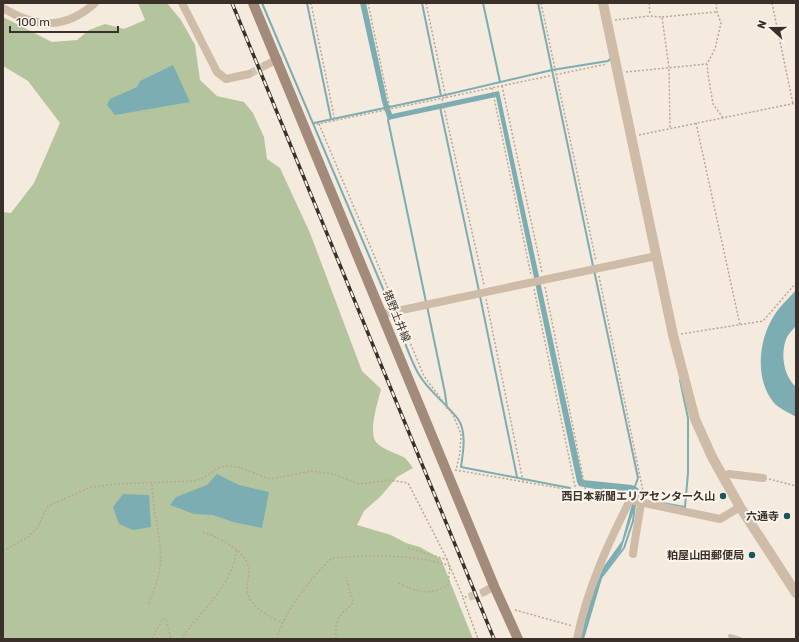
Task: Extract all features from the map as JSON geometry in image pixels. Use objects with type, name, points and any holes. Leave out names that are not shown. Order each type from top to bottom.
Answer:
[{"type":"main road","name":"猪野土井線","points":[[254,3],[494,586],[518,639]]},
{"type":"street","points":[[3,8],[19,18],[41,23],[61,23],[76,16],[95,3]]},
{"type":"street","points":[[177,3],[183,7],[217,72],[226,79],[249,74]]},
{"type":"street","points":[[603,3],[673,336],[696,419],[723,476],[740,507],[796,593]]},
{"type":"street","points":[[266,65],[278,59]]},
{"type":"street","points":[[383,314],[656,256]]},
{"type":"street","points":[[723,476],[729,474],[763,478]]},
{"type":"street","points":[[639,502],[720,519],[740,507]]},
{"type":"street","points":[[633,554],[635,536],[639,527],[639,502]]},
{"type":"street","points":[[577,639],[589,590],[604,553],[639,502]]},
{"type":"street","points":[[484,592],[494,586]]},
{"type":"lane","points":[[730,636],[740,639]]},
{"type":"path","points":[[311,3],[335,121]]},
{"type":"path","points":[[368,3],[390,109]]},
{"type":"path","points":[[426,3],[446,98]]},
{"type":"path","points":[[446,468],[639,502],[597,268],[541,3]]},
{"type":"path","points":[[649,3],[650,16]]},
{"type":"path","points":[[716,3],[716,12],[721,23],[715,49],[707,64],[709,87],[713,104],[723,118]]},
{"type":"path","points":[[772,3],[793,104]]},
{"type":"path","points":[[607,20],[716,12]]},
{"type":"path","points":[[662,17],[669,68],[670,129]]},
{"type":"path","points":[[305,127],[557,75],[617,67],[669,68],[707,64]]},
{"type":"path","points":[[442,98],[485,292],[523,481]]},
{"type":"path","points":[[631,136],[796,103]]},
{"type":"path","points":[[696,123],[740,325]]},
{"type":"path","points":[[319,124],[424,376],[453,415],[461,434],[460,452],[456,470]]},
{"type":"path","points":[[673,336],[763,321],[796,283]]},
{"type":"path","points":[[3,551],[28,537],[37,528],[44,510],[48,506],[91,487],[193,481],[204,478],[218,468],[225,466],[238,467],[270,479],[312,471],[333,474],[360,484],[400,480],[408,482],[448,560],[478,639]]},
{"type":"path","points":[[763,478],[796,486]]},
{"type":"path","points":[[584,480],[586,492]]},
{"type":"path","points":[[150,604],[160,566],[158,527],[154,512],[152,483]]},
{"type":"path","points":[[203,532],[218,538],[236,550],[249,569],[247,591],[250,600],[270,617],[282,623]]},
{"type":"path","points":[[408,548],[448,560]]},
{"type":"path","points":[[181,639],[230,575],[236,560],[236,550]]},
{"type":"path","points":[[277,639],[282,623],[314,575],[332,558],[418,558],[437,561],[450,566]]},
{"type":"path","points":[[396,582],[426,593],[438,591],[448,585],[450,566]]},
{"type":"path","points":[[336,639],[335,628],[339,617],[352,605],[353,602],[346,577]]},
{"type":"path","points":[[463,597],[469,597]]},
{"type":"path","points":[[503,607],[579,628]]},
{"type":"path","points":[[152,639],[163,618],[166,619],[171,639]]},
{"type":"green space","points":[[138,3],[167,3],[181,20],[195,45],[200,80],[217,96],[244,102],[253,113],[264,137],[267,159],[280,168],[310,233],[362,371],[381,389],[373,424],[376,442],[386,449],[404,457],[413,468],[397,477],[381,496],[364,511],[357,525],[391,535],[406,543],[420,547],[441,559],[473,639],[3,639],[3,212],[11,213],[34,183],[60,123],[28,81],[3,66],[3,17],[52,42],[77,40],[89,30],[105,24],[124,29],[145,20]]},
{"type":"water","points":[[360,3],[366,3],[387,100],[392,114],[499,91],[583,480],[632,485],[638,488],[640,492],[621,550],[603,575],[584,639],[579,639],[586,609],[604,566],[622,541],[632,504],[631,499],[627,495],[579,486],[577,482],[496,97],[388,120],[382,102]]},
{"type":"water","points":[[173,65],[190,102],[115,115],[107,105],[110,99],[137,87],[140,81]]},
{"type":"water","points":[[796,290],[797,322],[787,337],[783,357],[788,377],[796,387],[796,417],[777,406],[769,395],[764,385],[761,362],[767,329],[777,311]]},
{"type":"water","points":[[217,474],[239,485],[269,492],[262,528],[233,522],[213,515],[194,514],[170,505],[176,497],[207,485]]},
{"type":"water","points":[[123,494],[149,495],[151,527],[133,530],[119,524],[113,507]]},
{"type":"waterway","points":[[262,3],[392,310]]},
{"type":"waterway","points":[[307,3],[331,119]]},
{"type":"waterway","points":[[422,3],[441,96]]},
{"type":"waterway","points":[[483,3],[500,82]]},
{"type":"waterway","points":[[538,3],[593,266]]},
{"type":"waterway","points":[[314,123],[441,96],[552,70],[608,61],[611,58]]},
{"type":"waterway","points":[[440,107],[479,291]]},
{"type":"waterway","points":[[390,118],[388,120],[426,302]]},
{"type":"waterway","points":[[594,270],[638,478],[634,489]]},
{"type":"waterway","points":[[480,296],[517,477]]},
{"type":"waterway","points":[[427,306],[447,408]]},
{"type":"waterway","points":[[394,314],[418,373],[427,386],[453,413],[461,424],[464,443],[461,467],[570,488]]},
{"type":"waterway","points":[[662,503],[685,507],[688,473],[688,418],[680,380]]},
{"type":"waterway","points":[[601,578],[624,548],[633,521],[635,504]]},
{"type":"tunnel","points":[[249,74],[266,65]]},
{"type":"tunnel","points":[[469,597],[484,592]]},
{"type":"railway","points":[[232,3],[494,639]]},
{"type":"place","name":"西日本新聞エリアセンター久山","points":[[723,496]]},
{"type":"place","name":"六通寺","points":[[787,516]]},
{"type":"place","name":"粕屋山田郵便局","points":[[752,555]]}]
